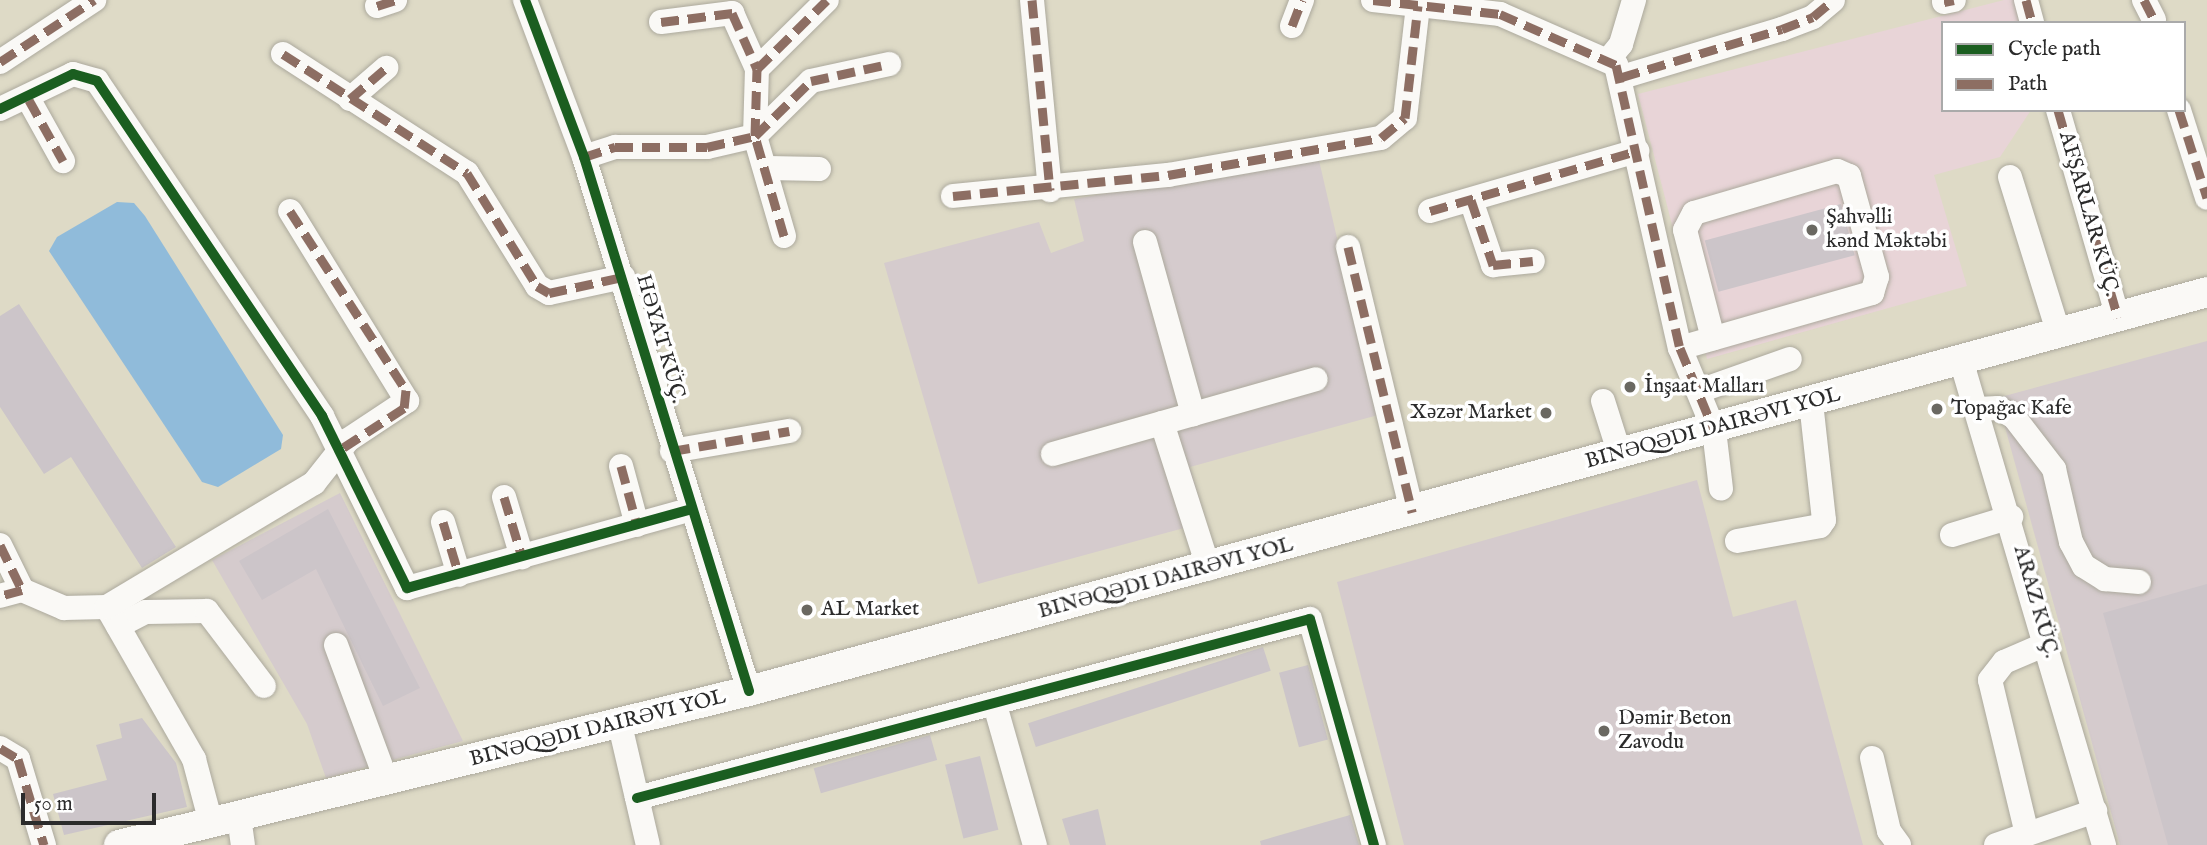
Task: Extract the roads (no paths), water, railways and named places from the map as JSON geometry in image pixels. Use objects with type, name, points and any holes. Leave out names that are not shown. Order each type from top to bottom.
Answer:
[{"type":"main road","name":"BINƏQƏDI DAIRƏVI YOL","points":[[119,845],[231,828],[387,782],[749,691],[1209,569],[2207,292]]},
{"type":"street","name":"HƏYAT KÜÇ.","points":[[524,0],[584,157],[622,277],[689,510],[749,691]]},
{"type":"street","points":[[757,69],[827,0]]},
{"type":"street","points":[[1032,0],[1050,190]]},
{"type":"street","points":[[1292,26],[1302,0]]},
{"type":"street","points":[[1373,0],[1418,6],[1483,5],[1615,68],[1782,29],[1813,17],[1833,0]]},
{"type":"street","points":[[1634,0],[1615,68],[1637,151],[1681,348],[1702,390],[1714,430],[1721,489]]},
{"type":"street","points":[[2026,0],[2031,21]]},
{"type":"street","points":[[0,62],[88,2]]},
{"type":"street","points":[[953,196],[1050,190],[1393,133],[1405,118],[1418,6]]},
{"type":"street","points":[[661,22],[732,13],[757,69],[755,135],[768,167],[784,236]]},
{"type":"street","points":[[282,54],[350,99],[442,151],[467,173],[537,286],[549,293],[622,277]]},
{"type":"street","points":[[584,157],[615,147],[707,146],[755,135],[811,81],[889,64]]},
{"type":"street","points":[[350,99],[386,68]]},
{"type":"street","points":[[0,109],[29,100],[73,74],[97,81],[323,416],[403,586],[459,575],[689,510]]},
{"type":"street","points":[[29,100],[63,161]]},
{"type":"street","name":"AFŞARLAR KÜÇ.","points":[[2059,112],[2118,318]]},
{"type":"street","points":[[2180,112],[2207,198]]},
{"type":"street","points":[[1430,211],[1637,151]]},
{"type":"street","points":[[768,167],[819,169]]},
{"type":"street","points":[[1681,348],[1872,293],[1877,277],[1849,176],[1838,171],[1694,213],[1685,230],[1713,338]]},
{"type":"street","points":[[2010,177],[2059,334]]},
{"type":"street","points":[[1471,200],[1493,265],[1533,261]]},
{"type":"street","points":[[112,616],[314,483],[338,451],[404,408],[406,390],[290,211]]},
{"type":"street","points":[[1145,242],[1193,414]]},
{"type":"street","points":[[1348,247],[1412,512]]},
{"type":"street","points":[[1702,390],[1790,359]]},
{"type":"street","name":"ARAZ KÜÇ.","points":[[1961,360],[2011,517],[2104,845]]},
{"type":"street","points":[[1053,454],[1317,379]]},
{"type":"street","points":[[1603,401],[1620,455]]},
{"type":"street","points":[[1737,541],[1820,526],[1825,520],[1811,402]]},
{"type":"street","points":[[1978,409],[1998,408],[2014,417],[2047,459],[2084,566],[2105,579],[2139,582]]},
{"type":"street","points":[[1162,423],[1209,569]]},
{"type":"street","points":[[672,451],[789,430]]},
{"type":"street","points":[[621,466],[637,525]]},
{"type":"street","points":[[504,497],[522,557]]},
{"type":"street","points":[[1952,535],[2011,517]]},
{"type":"street","points":[[443,522],[459,575]]},
{"type":"street","points":[[0,545],[11,593],[64,608],[112,616],[146,612],[207,611],[264,686]]},
{"type":"street","points":[[112,616],[231,828]]},
{"type":"street","points":[[637,798],[995,705],[1310,619],[1374,845]]},
{"type":"street","points":[[2027,834],[1990,680],[2004,662],[2046,644]]},
{"type":"street","points":[[336,645],[387,782]]},
{"type":"street","points":[[995,705],[1035,845]]},
{"type":"street","points":[[620,725],[648,845]]},
{"type":"street","points":[[0,748],[18,759],[44,845]]},
{"type":"street","points":[[1872,758],[1889,831],[1899,845]]},
{"type":"street","points":[[1996,845],[2095,811]]},
{"type":"water","points":[[117,202],[134,203],[145,216],[283,435],[281,449],[218,487],[202,482],[49,251],[57,237]]},
{"type":"place","name":"Şahvəlli kənd Məktəbi","points":[[1812,230]]},
{"type":"place","name":"İnşaat Malları","points":[[1630,387]]},
{"type":"place","name":"Topağac Kafe","points":[[1937,409]]},
{"type":"place","name":"Xəzər Market","points":[[1546,413]]},
{"type":"place","name":"AL Market","points":[[807,610]]},
{"type":"place","name":"Dəmir Beton Zavodu","points":[[1604,731]]}]
